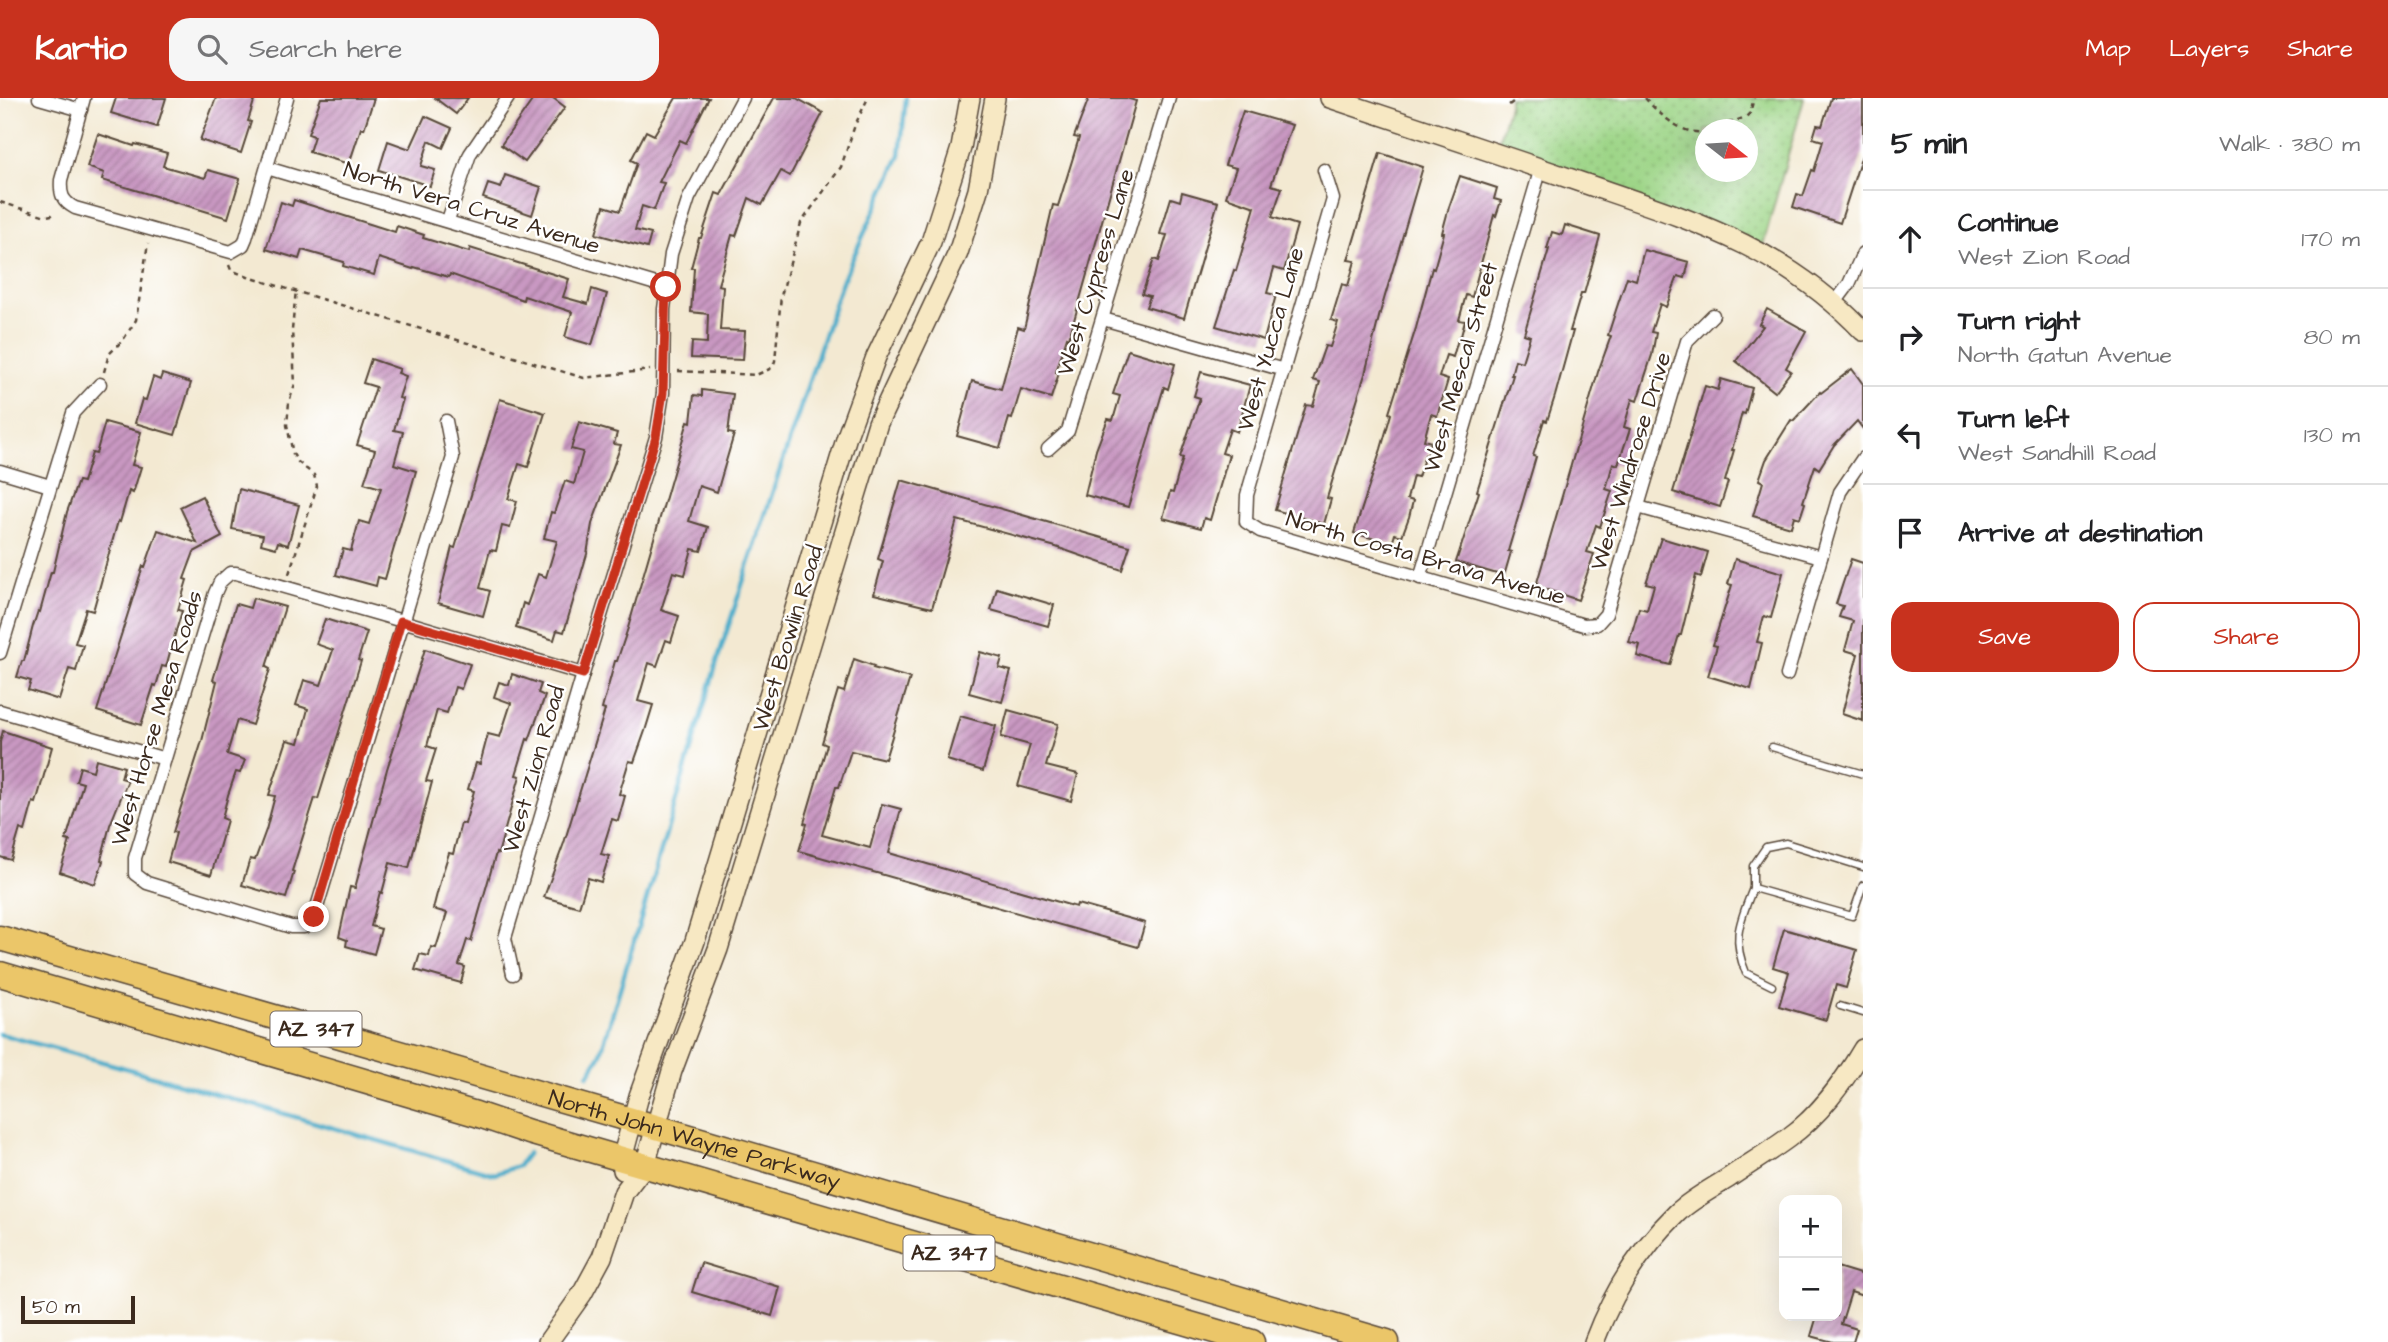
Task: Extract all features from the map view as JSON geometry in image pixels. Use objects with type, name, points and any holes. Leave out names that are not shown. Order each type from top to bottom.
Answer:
[{"type":"highway","name":"North John Wayne Parkway","points":[[0,937],[645,1123],[1387,1342]]},
{"type":"highway","name":"North John Wayne Parkway","points":[[0,974],[1252,1342]]},
{"type":"street","points":[[39,98],[83,104],[61,180],[64,200],[75,208],[235,251],[246,238],[287,98]]},
{"type":"street","points":[[448,220],[470,154],[508,98]]},
{"type":"street","name":"West Zion Road","points":[[513,974],[505,937],[656,437],[661,413],[656,370],[671,254],[689,198],[743,98]]},
{"type":"street","name":"West Bowlin Road","points":[[645,1123],[649,1063],[695,941],[847,436],[876,357],[931,242],[961,148],[970,98]]},
{"type":"street","name":"West Bowlin Road","points":[[548,1342],[582,1294],[602,1258],[645,1123],[672,1071],[718,949],[878,423],[958,253],[978,190],[995,98]]},
{"type":"street","name":"West Cypress Lane","points":[[1048,449],[1068,431],[1169,98]]},
{"type":"street","points":[[1330,98],[1704,225],[1765,254],[1834,304],[1863,331]]},
{"type":"street","name":"North Vera Cruz Avenue","points":[[267,167],[666,287]]},
{"type":"street","name":"West Mescal Street","points":[[1420,578],[1541,168]]},
{"type":"street","name":"West Yucca Lane","points":[[1246,522],[1247,495],[1333,199],[1324,170]]},
{"type":"street","points":[[1834,304],[1849,284],[1863,253]]},
{"type":"street","name":"West Windrose Drive","points":[[1597,624],[1606,614],[1687,341],[1713,315]]},
{"type":"street","points":[[1103,319],[1284,370]]},
{"type":"street","points":[[0,653],[73,412],[100,384]]},
{"type":"street","points":[[401,621],[453,457],[446,421]]},
{"type":"street","points":[[1787,675],[1840,492],[1863,458]]},
{"type":"street","points":[[0,471],[50,486]]},
{"type":"street","points":[[1638,507],[1821,557]]},
{"type":"street","name":"North Costa Brava Avenue","points":[[1246,522],[1260,531],[1420,578],[1584,625],[1597,624]]},
{"type":"street","name":"West Horse Mesa Roads","points":[[285,587],[236,573],[225,575],[215,593],[135,858],[135,874],[147,883],[290,926],[304,927],[314,917],[401,621]]},
{"type":"street","points":[[285,587],[583,674]]},
{"type":"street","points":[[0,711],[165,759]]},
{"type":"street","points":[[1594,1342],[1605,1311],[1622,1282],[1641,1254],[1679,1212],[1790,1137],[1824,1105],[1845,1080],[1863,1049]]},
{"type":"lane","points":[[1772,747],[1863,774]]},
{"type":"lane","points":[[1772,986],[1746,973],[1738,954],[1738,932],[1753,888],[1753,866],[1766,847],[1786,843],[1863,867]]},
{"type":"lane","points":[[1753,888],[1852,916],[1863,886]]},
{"type":"lane","points":[[1840,1006],[1863,1013]]},
{"type":"path","points":[[235,251],[228,263],[231,270],[583,379],[656,370],[756,375],[772,368],[775,360],[781,296],[801,223],[841,167],[855,125],[868,98]]},
{"type":"path","points":[[1509,105],[1518,98]]},
{"type":"path","points":[[1645,98],[1668,120],[1695,132]]},
{"type":"path","points":[[1740,119],[1750,113],[1754,98]]},
{"type":"path","points":[[0,202],[46,216],[56,211],[64,200]]},
{"type":"path","points":[[100,384],[109,354],[123,340],[136,320],[149,241]]},
{"type":"path","points":[[285,587],[317,486],[314,475],[298,462],[293,454],[287,425],[289,402],[295,384],[292,330],[296,290]]},
{"type":"green space","points":[[1509,98],[1804,98],[1761,252],[1495,153]]},
{"type":"building","points":[[116,98],[166,98],[157,127],[111,113]]},
{"type":"building","points":[[216,98],[255,98],[241,153],[200,140]]},
{"type":"building","points":[[321,98],[374,98],[349,164],[309,152],[314,136],[308,134]]},
{"type":"building","points":[[435,98],[468,98],[456,114]]},
{"type":"building","points":[[534,98],[553,98],[565,107],[525,162],[501,145]]},
{"type":"building","points":[[676,98],[709,98],[686,143],[680,140],[659,182],[664,183],[654,210],[642,206],[635,230],[651,234],[647,248],[596,234],[604,206],[620,211],[637,163],[631,160],[646,131],[654,135]]},
{"type":"building","points":[[774,98],[796,98],[823,113],[790,176],[781,171],[762,205],[749,198],[736,236],[732,235],[718,285],[723,286],[720,330],[745,331],[743,360],[691,358],[692,342],[707,343],[708,314],[691,312],[694,268],[691,268],[699,238],[716,193],[721,195]]},
{"type":"building","points":[[1089,98],[1126,98],[1136,101],[1069,338],[1067,337],[1056,372],[1059,373],[1051,398],[1021,389],[1000,448],[957,436],[972,381],[1001,389],[1018,327],[1024,329],[1053,205],[1058,206],[1079,138],[1074,137]]},
{"type":"building","points":[[1831,98],[1863,98],[1863,152],[1840,223],[1793,207],[1797,194],[1803,196],[1812,170],[1814,171],[1823,141],[1813,138],[1817,125],[1822,126]]},
{"type":"building","points":[[1243,111],[1292,125],[1271,185],[1282,188],[1272,217],[1297,225],[1284,271],[1274,268],[1267,293],[1276,295],[1264,340],[1216,326],[1255,207],[1226,197],[1236,168],[1225,165]]},
{"type":"building","points":[[425,116],[452,128],[443,148],[429,141],[421,166],[435,170],[430,186],[379,170],[388,141],[410,149]]},
{"type":"building","points":[[98,134],[167,153],[163,166],[205,178],[208,170],[240,179],[228,218],[102,180],[104,173],[87,167]]},
{"type":"building","points":[[1380,153],[1423,167],[1327,498],[1331,499],[1324,524],[1275,510],[1306,405],[1313,406],[1320,382],[1313,380],[1325,346],[1330,347],[1338,322],[1331,320],[1342,284],[1348,286],[1355,261],[1348,260]]},
{"type":"building","points":[[505,175],[541,187],[532,215],[483,198],[488,184],[501,188]]},
{"type":"building","points":[[1460,176],[1497,188],[1494,199],[1501,201],[1496,216],[1494,215],[1472,297],[1466,295],[1459,320],[1465,321],[1461,336],[1453,357],[1446,355],[1439,377],[1448,380],[1437,416],[1431,414],[1424,440],[1431,442],[1427,456],[1425,455],[1418,477],[1413,476],[1407,499],[1413,501],[1409,517],[1402,536],[1395,534],[1392,544],[1354,533]]},
{"type":"building","points":[[1182,192],[1218,202],[1184,318],[1146,307],[1150,296],[1142,294],[1154,259],[1159,261],[1167,235],[1160,234],[1171,198],[1180,201]]},
{"type":"building","points":[[294,200],[395,232],[397,226],[424,235],[423,238],[469,252],[470,248],[569,279],[563,297],[588,304],[592,289],[607,294],[592,345],[565,337],[572,312],[524,296],[523,300],[450,274],[449,277],[414,267],[413,269],[379,258],[374,275],[343,266],[344,262],[302,250],[299,259],[266,249],[281,202],[292,206]]},
{"type":"building","points":[[1565,225],[1600,236],[1584,294],[1581,294],[1570,331],[1573,331],[1555,396],[1533,456],[1536,457],[1508,551],[1511,552],[1504,576],[1456,562],[1479,492],[1477,491],[1513,375],[1515,360],[1522,362],[1530,336],[1524,334],[1552,232],[1562,235]]},
{"type":"building","points":[[1644,250],[1689,262],[1685,278],[1678,276],[1666,307],[1660,304],[1651,332],[1656,333],[1652,355],[1637,401],[1632,399],[1624,427],[1630,429],[1618,465],[1613,463],[1606,489],[1612,491],[1600,527],[1596,525],[1587,552],[1594,554],[1578,600],[1536,586],[1598,372],[1611,336],[1608,335],[1616,310],[1627,277],[1636,280]]},
{"type":"building","points":[[1767,309],[1806,331],[1786,368],[1791,371],[1775,392],[1736,361],[1763,326],[1759,324]]},
{"type":"building","points":[[1128,350],[1175,364],[1168,389],[1164,387],[1128,507],[1085,495],[1096,450],[1108,419],[1113,420],[1120,396],[1113,394]]},
{"type":"building","points":[[371,359],[400,369],[398,373],[406,376],[394,430],[403,432],[394,464],[416,471],[385,579],[378,577],[376,586],[336,575],[343,549],[351,551],[359,521],[369,524],[381,488],[364,483],[375,450],[357,445],[376,387],[363,383]]},
{"type":"building","points":[[1852,369],[1863,384],[1863,429],[1857,421],[1834,445],[1819,469],[1815,466],[1800,518],[1794,516],[1791,527],[1753,516],[1763,482],[1759,480],[1766,460],[1791,420],[1793,421],[1820,392]]},
{"type":"building","points":[[1201,372],[1250,385],[1237,432],[1230,429],[1222,453],[1229,455],[1210,520],[1204,518],[1201,528],[1163,518],[1170,492],[1173,493],[1183,458],[1180,457],[1200,398],[1194,396]]},
{"type":"building","points":[[162,374],[191,383],[175,435],[135,423],[142,399],[146,400],[153,377],[160,380]]},
{"type":"building","points":[[1721,379],[1752,388],[1732,450],[1725,481],[1728,482],[1720,507],[1673,492],[1705,386],[1718,390]]},
{"type":"building","points":[[702,390],[733,394],[728,433],[734,434],[717,492],[699,486],[689,521],[708,527],[701,551],[692,549],[685,575],[673,572],[661,610],[679,616],[671,642],[666,640],[657,666],[649,663],[638,701],[653,705],[634,762],[629,761],[619,794],[625,796],[618,821],[612,819],[601,854],[609,856],[601,882],[588,878],[579,907],[544,897],[564,843],[605,710],[602,709],[615,661],[628,628],[688,421],[691,422],[694,395],[702,396]]},
{"type":"building","points":[[500,399],[545,413],[528,467],[519,464],[508,499],[517,501],[510,528],[502,526],[496,551],[490,550],[480,588],[490,591],[483,616],[438,603],[452,547],[455,548]]},
{"type":"building","points":[[105,422],[141,432],[132,465],[141,467],[133,493],[129,491],[120,522],[118,521],[93,611],[86,609],[75,643],[83,645],[76,671],[69,669],[59,700],[28,690],[31,681],[17,677],[53,572],[67,512],[78,481],[83,482],[92,453],[96,454]]},
{"type":"building","points":[[579,422],[617,433],[614,444],[621,445],[592,524],[587,554],[564,632],[557,630],[554,640],[516,628],[523,603],[527,605],[538,574],[546,577],[557,541],[544,538],[551,512],[554,513],[565,481],[574,484],[583,452],[571,449]]},
{"type":"building","points":[[901,480],[1130,546],[1122,570],[1056,547],[957,520],[932,608],[874,594],[883,561],[878,559]]},
{"type":"building","points":[[239,489],[299,505],[288,545],[278,542],[276,548],[261,544],[263,535],[232,529]]},
{"type":"building","points":[[202,496],[222,537],[194,552],[184,579],[187,580],[178,610],[182,611],[166,667],[162,666],[141,725],[97,711],[143,566],[145,567],[158,530],[197,543],[180,507]]},
{"type":"building","points":[[1661,538],[1708,552],[1701,577],[1696,575],[1681,635],[1670,665],[1637,656],[1640,645],[1629,642],[1639,608],[1647,610],[1654,585],[1646,583]]},
{"type":"building","points":[[1735,559],[1783,573],[1771,618],[1764,616],[1757,642],[1762,643],[1751,689],[1708,676],[1717,646],[1713,645],[1732,585],[1728,584]]},
{"type":"building","points":[[1851,559],[1863,563],[1863,721],[1842,714],[1858,654],[1845,650],[1853,621],[1839,617],[1843,606],[1836,604]]},
{"type":"building","points":[[997,588],[1054,605],[1048,626],[991,610]]},
{"type":"building","points":[[253,598],[285,607],[266,667],[270,669],[252,725],[237,720],[227,754],[245,760],[240,773],[236,772],[228,795],[222,818],[227,820],[211,875],[168,862],[176,833],[173,832],[202,741],[217,681],[213,680],[236,604],[250,608]]},
{"type":"building","points":[[325,619],[367,632],[358,660],[361,661],[318,799],[315,798],[286,898],[242,885],[250,859],[255,860],[266,830],[275,796],[269,795],[287,740],[299,743],[308,709],[296,705],[304,680],[321,685],[333,650],[316,644]]},
{"type":"building","points":[[425,649],[470,664],[461,689],[455,687],[447,713],[437,710],[427,746],[436,749],[426,781],[432,782],[409,868],[390,863],[382,893],[380,892],[371,926],[381,929],[374,954],[346,946],[347,940],[339,937],[350,887],[355,888],[387,769]]},
{"type":"building","points":[[980,652],[1002,658],[999,668],[1011,671],[1002,702],[969,693]]},
{"type":"building","points":[[854,659],[874,666],[873,668],[910,678],[885,759],[851,751],[839,787],[836,787],[822,835],[870,848],[882,804],[901,809],[889,853],[1076,907],[1077,904],[1145,923],[1138,947],[799,851],[807,824],[804,823],[827,745],[822,743],[838,690],[844,692]]},
{"type":"building","points":[[512,674],[541,684],[538,693],[545,696],[516,775],[520,776],[471,941],[467,940],[459,965],[465,967],[461,983],[415,970],[420,954],[429,956],[431,947],[436,948],[447,913],[433,909],[441,878],[449,853],[453,854],[461,823],[465,824],[474,791],[468,789],[476,763],[480,764],[488,734],[500,737],[511,703],[494,697],[499,682],[509,685]]},
{"type":"building","points":[[1008,710],[1058,724],[1046,766],[1078,774],[1071,801],[1018,786],[1030,745],[1001,737]]},
{"type":"building","points":[[960,716],[996,726],[983,771],[947,760]]},
{"type":"building","points":[[3,731],[52,747],[36,803],[33,802],[25,831],[20,829],[11,860],[0,857],[0,742]]},
{"type":"building","points":[[96,759],[124,767],[121,778],[128,780],[110,825],[95,884],[60,872],[70,841],[66,840],[83,783],[76,781],[80,767],[93,771]]},
{"type":"building","points":[[1784,929],[1857,950],[1846,988],[1836,985],[1826,1020],[1779,1006],[1789,972],[1773,967]]},
{"type":"building","points":[[701,1263],[780,1287],[772,1316],[692,1292]]},
{"type":"building","points":[[1842,1269],[1863,1275],[1863,1296],[1851,1292],[1842,1321]]},
{"type":"building","points":[[1816,1321],[1842,1321],[1841,1324],[1857,1329],[1853,1342],[1833,1342],[1811,1336]]},
{"type":"waterway","points":[[588,1075],[600,1056],[720,652],[841,284],[900,155],[906,98]]},
{"type":"waterway","points":[[0,1034],[494,1174],[518,1166],[528,1153]]},
{"type":"route","points":[[314,917],[401,621],[583,674],[656,437],[663,393],[666,287]]}]
